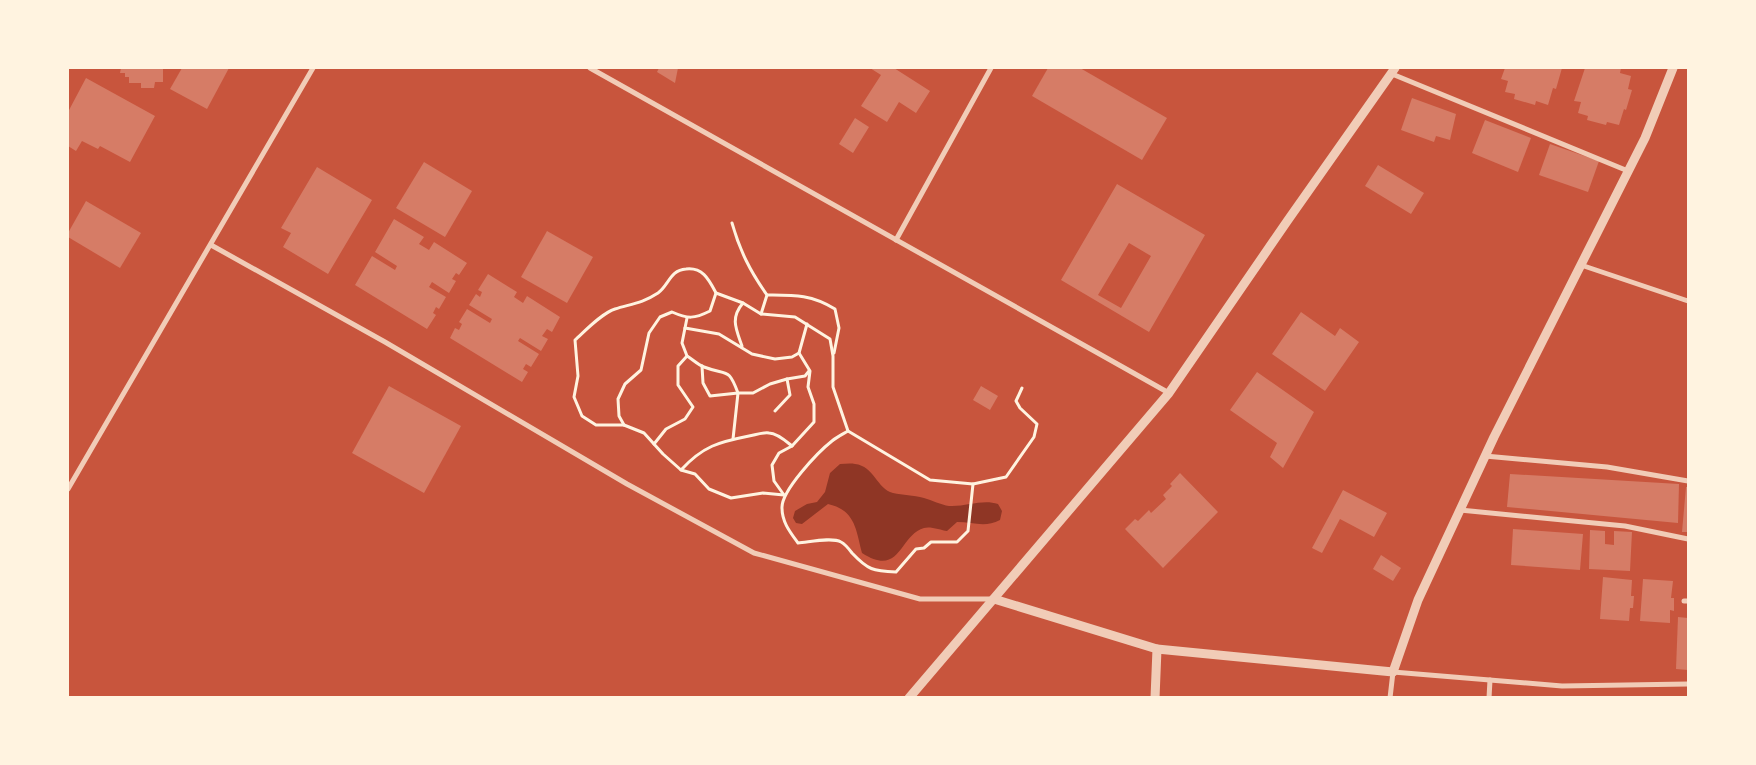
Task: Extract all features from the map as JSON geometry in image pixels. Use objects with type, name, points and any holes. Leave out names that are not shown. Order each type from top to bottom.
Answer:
[{"type":"street","points":[[68,489],[313,68]]},
{"type":"street","points":[[590,68],[1169,393]]},
{"type":"street","points":[[896,240],[991,68]]},
{"type":"street","points":[[1390,698],[1393,672],[1418,600],[1485,456],[1645,138],[1673,68]]},
{"type":"street","points":[[909,698],[1169,393],[1288,220],[1394,71],[1628,171]]},
{"type":"street","points":[[211,245],[385,342],[628,484],[754,553],[920,599],[994,599],[1157,649],[1562,686],[1688,684]]},
{"type":"street","points":[[1581,265],[1688,301]]},
{"type":"street","points":[[1485,456],[1607,467],[1688,480]]},
{"type":"street","points":[[1460,510],[1624,526],[1688,540]]},
{"type":"street","points":[[1155,698],[1157,649]]},
{"type":"street","points":[[1489,698],[1490,680]]},
{"type":"path","points":[[732,223],[739,248],[754,278],[766,295],[761,314]]},
{"type":"path","points":[[784,495],[763,493],[731,498],[710,489],[695,474],[682,470],[644,433],[624,425],[596,426],[582,416],[574,396],[578,376],[575,340],[613,309],[628,307],[650,298],[664,288],[673,273],[685,269],[699,270],[709,279],[716,293],[743,303],[761,314],[795,317],[807,324],[830,339],[834,356]]},
{"type":"path","points":[[624,425],[619,416],[618,399],[625,384],[641,370],[649,333],[660,317],[672,312],[686,318],[701,315],[710,311],[716,293]]},
{"type":"path","points":[[766,295],[800,295],[822,301],[835,309],[839,328],[834,356],[833,387],[848,431],[930,480],[972,484],[1006,477],[1034,437],[1037,424],[1020,408],[1016,401],[1022,388]]},
{"type":"path","points":[[742,347],[734,324],[738,310],[743,303]]},
{"type":"path","points":[[686,318],[682,343],[687,356],[702,366],[727,373],[734,381],[738,393],[732,439]]},
{"type":"path","points":[[685,328],[719,334],[752,354],[775,359],[792,357],[799,353],[807,324]]},
{"type":"path","points":[[784,495],[774,481],[772,466],[779,453],[792,446],[814,422],[814,404],[808,387],[810,371],[799,353]]},
{"type":"path","points":[[654,444],[666,429],[685,419],[693,407],[678,385],[678,366],[687,356]]},
{"type":"path","points":[[702,366],[702,384],[710,396],[753,393],[770,384],[805,376],[810,371]]},
{"type":"path","points":[[775,411],[790,395],[787,379]]},
{"type":"path","points":[[848,431],[832,441],[813,458],[784,495],[782,508],[786,526],[798,543],[830,539],[842,542],[864,565],[876,571],[896,572],[916,549],[924,548],[931,542],[957,542],[968,531],[972,484]]},
{"type":"path","points":[[682,470],[694,456],[709,447],[732,439],[770,432],[784,439],[792,446]]},
{"type":"shaded area","points":[[840,464],[853,464],[867,469],[883,487],[893,493],[920,497],[949,506],[986,502],[998,504],[1002,511],[1000,520],[989,524],[957,522],[947,531],[924,528],[909,538],[892,558],[885,561],[875,559],[862,553],[853,522],[844,511],[837,507],[828,504],[802,524],[796,523],[793,518],[795,511],[807,504],[817,502],[825,492],[830,473]]},
{"type":"building","points":[[121,68],[163,68],[163,82],[155,82],[154,88],[141,88],[141,83],[129,83],[129,77],[125,77],[125,73],[120,73]]},
{"type":"building","points":[[182,68],[229,68],[207,109],[170,89]]},
{"type":"building","points":[[659,68],[678,68],[675,83],[657,72]]},
{"type":"building","points":[[870,68],[894,68],[930,91],[916,113],[899,102],[887,122],[861,106],[881,75]]},
{"type":"building","points":[[1048,68],[1080,68],[1167,118],[1142,160],[1032,96]]},
{"type":"building","points":[[1505,68],[1562,68],[1556,89],[1553,88],[1548,105],[1536,101],[1535,105],[1514,99],[1515,94],[1505,92],[1508,81],[1501,79]]},
{"type":"building","points":[[1585,68],[1621,68],[1620,73],[1631,76],[1628,89],[1632,90],[1619,125],[1607,122],[1606,125],[1587,120],[1588,116],[1578,113],[1581,102],[1574,101]]},
{"type":"building","points":[[86,78],[155,116],[130,162],[100,146],[98,149],[82,141],[76,151],[68,146],[68,112]]},
{"type":"building","points":[[1412,98],[1456,114],[1450,140],[1436,136],[1434,142],[1401,130]]},
{"type":"building","points":[[855,118],[869,127],[853,153],[839,144]]},
{"type":"building","points":[[1485,120],[1531,138],[1518,172],[1472,153]]},
{"type":"building","points":[[1550,144],[1599,161],[1588,192],[1539,175]]},
{"type":"building","points":[[424,162],[472,191],[445,237],[396,208]]},
{"type":"building","points":[[1378,165],[1424,193],[1411,214],[1365,186]]},
{"type":"building","points":[[317,167],[372,200],[328,274],[283,247],[291,233],[281,228]]},
{"type":"building","points":[[1117,184],[1205,235],[1149,332],[1061,280]],"holes":[[[1129,243],[1151,256],[1121,308],[1098,295]]]},
{"type":"building","points":[[86,201],[141,233],[120,268],[68,237],[68,233]]},
{"type":"building","points":[[394,219],[424,237],[419,244],[429,250],[434,242],[467,263],[459,275],[456,273],[452,279],[456,281],[449,293],[432,282],[429,287],[446,297],[439,309],[436,307],[433,313],[436,315],[427,329],[355,285],[372,256],[395,270],[397,266],[375,252]]},
{"type":"building","points":[[547,231],[593,257],[567,303],[521,277]]},
{"type":"building","points":[[488,274],[517,292],[514,297],[523,303],[527,296],[560,317],[552,332],[547,329],[542,336],[548,339],[541,351],[520,338],[518,341],[539,354],[531,367],[526,364],[523,369],[528,372],[522,382],[450,338],[455,328],[459,330],[462,324],[459,322],[467,309],[490,323],[492,319],[469,305],[476,294],[480,297],[482,292],[478,290]]},
{"type":"building","points":[[1301,312],[1335,336],[1340,328],[1359,342],[1325,391],[1272,354]]},
{"type":"building","points":[[1257,372],[1314,412],[1283,468],[1270,457],[1277,443],[1230,410]]},
{"type":"building","points":[[389,386],[461,426],[424,493],[352,453]]},
{"type":"building","points":[[981,386],[998,396],[990,410],[973,400]]},
{"type":"building","points":[[1180,473],[1218,512],[1163,568],[1125,529],[1135,519],[1138,521],[1149,510],[1151,513],[1166,499],[1163,495],[1172,486],[1170,484]]},
{"type":"building","points":[[1510,474],[1679,484],[1678,523],[1507,507]]},
{"type":"building","points":[[1686,487],[1688,487],[1688,532],[1682,532]]},
{"type":"building","points":[[1343,490],[1387,513],[1374,537],[1340,519],[1322,553],[1312,548]]},
{"type":"building","points":[[1513,529],[1583,534],[1580,570],[1511,565]]},
{"type":"building","points":[[1590,530],[1605,531],[1605,544],[1614,545],[1614,531],[1632,532],[1630,571],[1589,569]]},
{"type":"building","points":[[1381,555],[1401,568],[1393,581],[1373,569]]},
{"type":"building","points":[[1603,577],[1632,580],[1631,596],[1634,596],[1633,608],[1630,608],[1629,621],[1600,619]]},
{"type":"building","points":[[1643,579],[1673,581],[1671,598],[1674,598],[1674,611],[1670,610],[1670,623],[1640,621]]},
{"type":"building","points":[[1678,617],[1688,618],[1688,670],[1676,669]]}]
